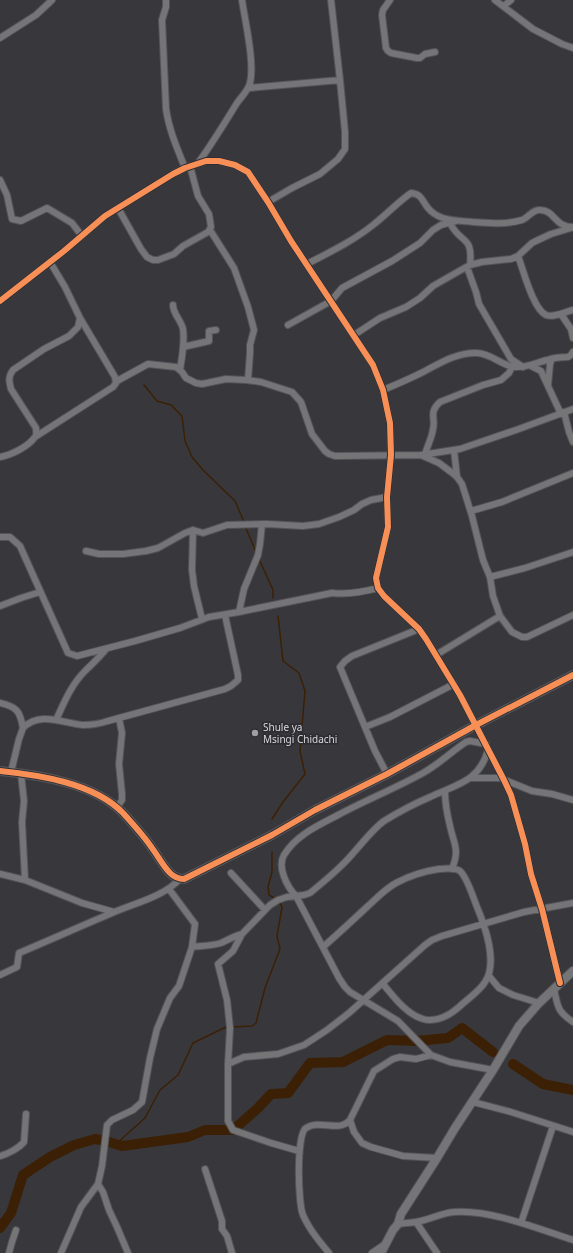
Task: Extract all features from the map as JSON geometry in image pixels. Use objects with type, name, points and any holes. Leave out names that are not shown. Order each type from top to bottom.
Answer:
[{"type":"street","points":[[0,38],[36,15],[52,0]]},
{"type":"street","points":[[118,208],[141,249],[147,257],[153,260],[162,259],[174,254],[183,246],[206,234],[210,230],[211,223],[209,214],[198,196],[188,167],[172,137],[166,109],[162,20],[166,7],[166,0]]},
{"type":"street","points":[[198,163],[248,88],[251,81],[249,48],[242,0]]},
{"type":"street","points":[[268,202],[320,174],[338,159],[345,149],[345,132],[331,1],[338,0]]},
{"type":"street","points":[[390,0],[383,10],[382,15],[386,48],[388,52],[417,58],[434,52]]},
{"type":"street","points":[[495,0],[533,29],[573,48]]},
{"type":"street","points":[[504,6],[512,0]]},
{"type":"street","points":[[248,88],[340,80]]},
{"type":"street","points":[[0,301],[105,216],[164,179],[188,167],[206,161],[219,161],[235,165],[248,172],[291,241],[354,335],[373,366],[383,390],[390,423],[391,455],[387,497],[388,528],[376,578],[378,588],[384,596],[419,629],[436,655],[454,684],[476,725],[511,795],[525,844],[531,874],[542,909],[557,986],[560,1011],[564,1016],[573,1022]]},
{"type":"street","points":[[0,180],[6,195],[12,219],[21,221],[47,208],[72,223],[82,236]]},
{"type":"street","points":[[307,264],[341,246],[374,225],[411,193],[416,193],[420,196],[427,208],[434,214],[443,218],[457,221],[501,224],[511,223],[524,219],[537,210],[542,210],[553,215],[563,226],[572,227]]},
{"type":"street","points":[[554,233],[556,220]]},
{"type":"street","points":[[288,325],[331,301],[342,288],[392,261],[420,242],[433,230],[442,225],[457,221]]},
{"type":"street","points":[[450,223],[456,233],[466,240],[471,249],[469,266],[479,304],[511,359],[523,367]]},
{"type":"street","points":[[354,335],[380,318],[406,307],[420,298],[433,286],[469,266],[482,262],[511,259],[518,256],[532,243],[572,227]]},
{"type":"street","points":[[210,230],[234,268],[254,330],[250,345],[248,380]]},
{"type":"street","points":[[518,256],[536,306],[542,312],[547,315],[561,314],[573,310]]},
{"type":"street","points":[[50,262],[65,287],[80,318],[117,381]]},
{"type":"street","points":[[173,306],[173,310],[183,328],[183,347],[180,370]]},
{"type":"street","points":[[561,314],[572,326],[573,338]]},
{"type":"street","points":[[35,437],[36,428],[11,389],[9,382],[10,374],[13,370],[44,349],[69,336],[78,327],[80,318]]},
{"type":"street","points":[[183,347],[208,341],[209,331],[216,330]]},
{"type":"street","points":[[383,390],[404,382],[449,358],[462,355],[477,353],[487,355],[512,367],[523,367],[552,359],[568,357],[571,356],[573,352]]},
{"type":"street","points":[[548,386],[549,368],[552,359]]},
{"type":"street","points":[[0,457],[12,454],[27,445],[35,437],[113,387],[117,381],[148,364],[176,368],[180,370],[186,378],[196,383],[202,384],[226,379],[248,380],[262,382],[292,392],[301,402],[312,434],[329,454],[341,456],[423,455],[454,450],[516,430],[573,409]]},
{"type":"street","points":[[531,366],[540,371],[562,413],[573,442]]},
{"type":"street","points":[[423,455],[434,428],[432,413],[440,402],[483,385],[501,380],[509,373],[512,367]]},
{"type":"street","points":[[454,450],[457,477]]},
{"type":"street","points":[[423,455],[439,463],[457,477],[462,484],[471,511],[483,560],[490,577],[492,596],[500,616],[512,632],[522,637],[527,637],[573,615]]},
{"type":"street","points":[[471,511],[502,502],[573,473]]},
{"type":"street","points":[[86,551],[99,554],[123,554],[146,551],[158,548],[193,530],[203,533],[227,524],[303,526],[320,524],[354,510],[371,500],[387,497]]},
{"type":"street","points":[[239,612],[246,582],[258,555],[262,524]]},
{"type":"street","points":[[193,530],[192,570],[194,586],[202,619]]},
{"type":"street","points":[[0,537],[10,537],[20,546],[68,653],[76,656],[180,628],[202,619],[332,593],[358,593],[378,588]]},
{"type":"street","points":[[490,577],[525,568],[573,552]]},
{"type":"street","points":[[0,606],[40,592]]},
{"type":"street","points":[[11,772],[23,728],[27,724],[39,719],[90,725],[98,724],[225,689],[231,686],[238,680],[238,675],[225,615]]},
{"type":"street","points":[[436,655],[500,616]]},
{"type":"street","points":[[387,774],[375,751],[340,667],[352,656],[419,629]]},
{"type":"street","points":[[56,720],[70,690],[84,672],[106,649]]},
{"type":"street","points":[[0,976],[17,967],[19,953],[114,912],[140,903],[173,887],[180,879],[188,877],[272,835],[315,810],[387,774],[476,725],[573,676]]},
{"type":"street","points":[[365,727],[390,717],[454,684]]},
{"type":"street","points":[[0,704],[11,706],[21,715],[23,728]]},
{"type":"street","points":[[117,807],[122,800],[119,764],[122,733],[119,718]]},
{"type":"street","points":[[487,747],[470,741],[466,742],[424,772],[309,830],[285,854],[281,864],[289,886],[296,896],[345,987],[350,992],[398,1021],[431,1055],[450,1062],[493,1070]]},
{"type":"street","points":[[299,1151],[233,1130],[228,1121],[228,1064],[230,1028],[227,1000],[218,964],[233,951],[242,934],[265,910],[278,900],[310,893],[341,866],[385,821],[428,797],[445,791],[470,778],[479,770],[485,761],[487,747]]},
{"type":"street","points":[[0,771],[40,776],[82,787],[117,807],[152,847],[170,873],[180,879]]},
{"type":"street","points":[[21,774],[24,801],[22,822],[24,880]]},
{"type":"street","points":[[470,778],[495,777],[512,782],[532,791],[557,795],[573,800]]},
{"type":"street","points":[[445,791],[445,801],[456,851],[456,858],[452,869]]},
{"type":"street","points":[[323,947],[391,886],[404,879],[422,873],[442,869],[452,869],[462,874],[484,924],[490,963],[489,976],[485,984],[451,1014],[432,1020],[423,1020],[413,1014],[396,1000],[383,984]]},
{"type":"street","points":[[231,872],[265,910]]},
{"type":"street","points":[[0,874],[24,880],[82,903],[114,912]]},
{"type":"street","points":[[60,1253],[81,1206],[98,1184],[102,1166],[107,1125],[112,1120],[133,1110],[142,1102],[157,1029],[170,998],[179,986],[192,947],[195,924],[169,889]]},
{"type":"street","points":[[228,1064],[244,1057],[278,1054],[304,1045],[327,1030],[364,1000],[414,954],[432,940],[524,912],[573,903]]},
{"type":"street","points":[[192,947],[214,945],[242,934]]},
{"type":"street","points":[[381,1253],[398,1224],[402,1214],[454,1128],[473,1102],[519,1026],[539,1003],[573,971]]},
{"type":"street","points":[[489,976],[499,988],[513,995],[539,1003]]},
{"type":"street","points":[[329,1253],[310,1230],[301,1211],[299,1151],[304,1129],[316,1125],[346,1125],[350,1120],[374,1071],[393,1059],[400,1057],[416,1059],[431,1055]]},
{"type":"street","points":[[473,1102],[511,1112],[573,1132]]},
{"type":"street","points":[[0,1156],[5,1155],[24,1142],[26,1114]]},
{"type":"street","points":[[350,1120],[354,1132],[362,1143],[403,1156],[437,1158]]},
{"type":"street","points":[[521,1223],[553,1126]]},
{"type":"street","points":[[205,1169],[222,1221],[222,1229],[227,1236],[232,1253]]},
{"type":"street","points":[[98,1184],[103,1192],[108,1210],[128,1253]]},
{"type":"street","points":[[398,1224],[416,1222],[442,1214],[455,1212],[483,1214],[521,1223],[573,1240]]},
{"type":"street","points":[[416,1222],[438,1253]]},
{"type":"street","points":[[9,1253],[16,1230]]},
{"type":"street","points":[[372,1253],[385,1244]]},
{"type":"waterway","points":[[144,385],[157,401],[171,405],[182,416],[185,441],[192,457],[203,470],[235,501],[244,522]]},
{"type":"waterway","points":[[245,526],[256,552]]},
{"type":"waterway","points":[[259,559],[273,590],[273,598]]},
{"type":"waterway","points":[[272,819],[305,774],[300,751],[305,691],[299,673],[283,661],[278,616]]},
{"type":"waterway","points":[[272,852],[272,872],[268,887],[269,895],[276,899]]},
{"type":"waterway","points":[[232,1027],[252,1026],[256,1023],[265,988],[280,949],[277,936],[282,907],[279,902]]},
{"type":"waterway","points":[[116,1144],[145,1118],[160,1090],[178,1075],[193,1043],[226,1027],[229,1028]]},
{"type":"waterway","points":[[0,1228],[11,1213],[23,1175],[50,1157],[74,1145],[95,1139],[122,1146],[188,1137],[205,1130],[233,1130],[258,1108],[271,1094],[288,1093],[310,1063],[343,1062],[387,1040],[416,1041],[448,1038],[462,1028],[493,1052]]},
{"type":"waterway","points":[[513,1064],[543,1084],[573,1090]]},
{"type":"cycle path","points":[[0,301],[64,251],[105,216],[173,174],[206,161],[219,161],[235,165],[248,172],[291,241],[373,365],[383,390],[390,423],[391,455],[387,497],[388,527],[376,578],[378,588],[384,596],[419,629],[426,639],[460,695],[511,795],[525,844],[531,874],[542,909],[560,983]]},
{"type":"cycle path","points":[[0,771],[32,775],[65,782],[97,794],[123,813],[146,839],[173,876],[184,879],[272,835],[315,810],[387,774],[476,725],[573,675]]},
{"type":"place","name":"Shule ya Msingi Chidachi","points":[[255,733]]}]
